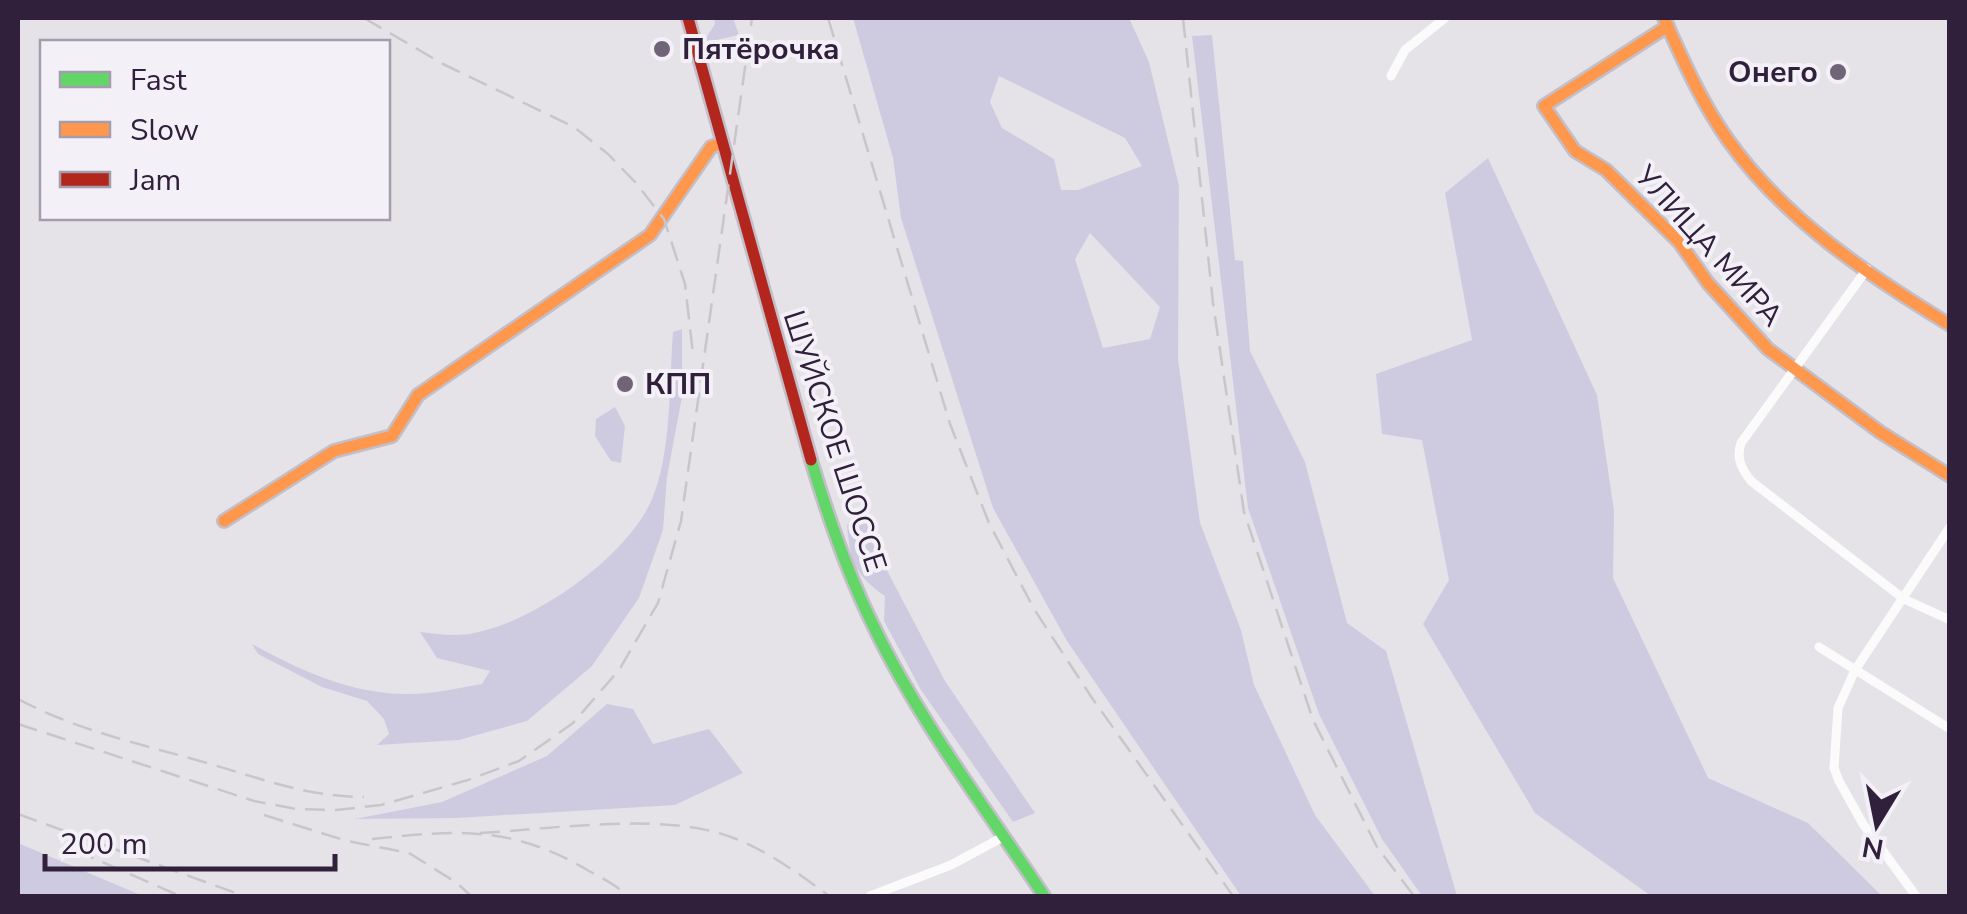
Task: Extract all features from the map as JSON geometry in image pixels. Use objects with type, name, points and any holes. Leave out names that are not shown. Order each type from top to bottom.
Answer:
[{"type":"main road","name":"ШУЙСКОЕ ШОССЕ","points":[[688,18],[817,483],[856,588],[904,684],[1044,896]]},
{"type":"main road","points":[[1666,22],[1708,109],[1760,179],[1826,240],[1950,325]]},
{"type":"main road","name":"УЛИЦА МИРА","points":[[1666,22],[1544,106],[1575,150],[1606,170],[1679,242],[1708,282],[1768,349],[1880,432],[1950,476]]},
{"type":"main road","points":[[224,521],[334,451],[392,436],[418,395],[650,235],[711,147],[722,143]]},
{"type":"street","points":[[1391,76],[1405,50],[1445,18]]},
{"type":"street","points":[[1867,269],[1741,443],[1738,454],[1743,471],[1751,480],[1904,599],[1950,620]]},
{"type":"street","points":[[1916,896],[1863,824],[1839,781],[1834,768],[1838,708],[1855,670],[1950,526]]},
{"type":"street","points":[[1819,647],[1950,729]]},
{"type":"street","points":[[870,896],[951,864],[1003,837]]},
{"type":"shaded area","points":[[714,18],[733,18],[739,35],[707,42]]},
{"type":"shaded area","points":[[853,18],[1129,18],[1149,62],[1179,186],[1178,359],[1200,523],[1241,630],[1254,685],[1315,815],[1375,896],[1241,896],[1067,641],[993,508],[901,218],[893,158]],"holes":[[[999,76],[1125,138],[1142,166],[1078,190],[1061,190],[1054,159],[1002,128],[990,102]],[[1090,233],[1160,307],[1150,339],[1103,348],[1075,259]]]},
{"type":"shaded area","points":[[1212,35],[1235,260],[1243,261],[1250,351],[1305,462],[1347,623],[1386,651],[1457,896],[1422,896],[1382,839],[1319,714],[1248,508],[1192,36]]},
{"type":"shaded area","points":[[1488,158],[1597,395],[1614,511],[1613,578],[1708,778],[1808,823],[1882,896],[1651,896],[1535,813],[1423,624],[1449,580],[1422,440],[1382,434],[1376,374],[1472,340],[1445,193]]},
{"type":"shaded area","points":[[682,329],[682,397],[667,477],[663,530],[639,598],[592,666],[527,721],[459,740],[377,745],[389,734],[384,719],[367,701],[322,687],[258,654],[252,644],[326,679],[385,693],[424,693],[482,684],[490,671],[437,658],[420,632],[468,634],[524,615],[577,583],[623,542],[640,521],[658,480],[666,439],[673,332]]},
{"type":"shaded area","points":[[615,407],[625,426],[621,463],[611,461],[595,436],[596,419]]},
{"type":"shaded area","points":[[865,517],[872,542],[945,681],[1035,813],[1013,822],[921,690],[884,621],[885,596],[867,581],[852,558],[847,525]]},
{"type":"shaded area","points":[[607,704],[633,709],[653,744],[709,729],[743,773],[675,805],[456,818],[355,819],[442,802],[547,756]]},
{"type":"shaded area","points":[[18,843],[143,896],[18,896]]},
{"type":"railway","points":[[364,18],[443,64],[574,127],[608,154],[664,219],[685,284],[693,354]]},
{"type":"railway","points":[[18,724],[254,801],[296,809],[336,810],[381,805],[468,780],[519,761],[573,723],[619,670],[658,603],[681,521],[752,18]]},
{"type":"railway","points":[[828,18],[950,424],[989,523],[1034,609],[1092,698],[1233,896]]},
{"type":"railway","points":[[1183,18],[1213,303],[1244,512],[1313,720],[1377,847],[1414,896]]},
{"type":"railway","points":[[18,699],[87,728],[265,780],[323,794],[364,797]]},
{"type":"railway","points":[[18,814],[244,896]]},
{"type":"railway","points":[[264,815],[347,841],[409,853],[471,896]]},
{"type":"railway","points":[[480,833],[610,824],[709,831],[761,850],[829,896]]},
{"type":"railway","points":[[372,839],[458,833],[509,838],[561,856],[627,896]]},
{"type":"railway","points":[[75,850],[180,896]]},
{"type":"traffic: fast","points":[[811,460],[846,565],[891,661],[1044,896]]},
{"type":"traffic: slow","points":[[1664,18],[1718,126],[1750,169],[1829,243],[1950,325]]},
{"type":"traffic: slow","points":[[1668,26],[1544,106],[1575,151],[1606,170],[1679,242],[1708,283],[1768,349],[1880,432],[1950,476]]},
{"type":"traffic: slow","points":[[224,521],[334,451],[392,436],[418,395],[650,235],[711,147],[722,143]]},
{"type":"traffic: jam","points":[[688,18],[811,460]]},
{"type":"place","name":"Пятёрочка","points":[[662,49]]},
{"type":"place","name":"Онего","points":[[1838,72]]},
{"type":"place","name":"КПП","points":[[625,384]]}]
